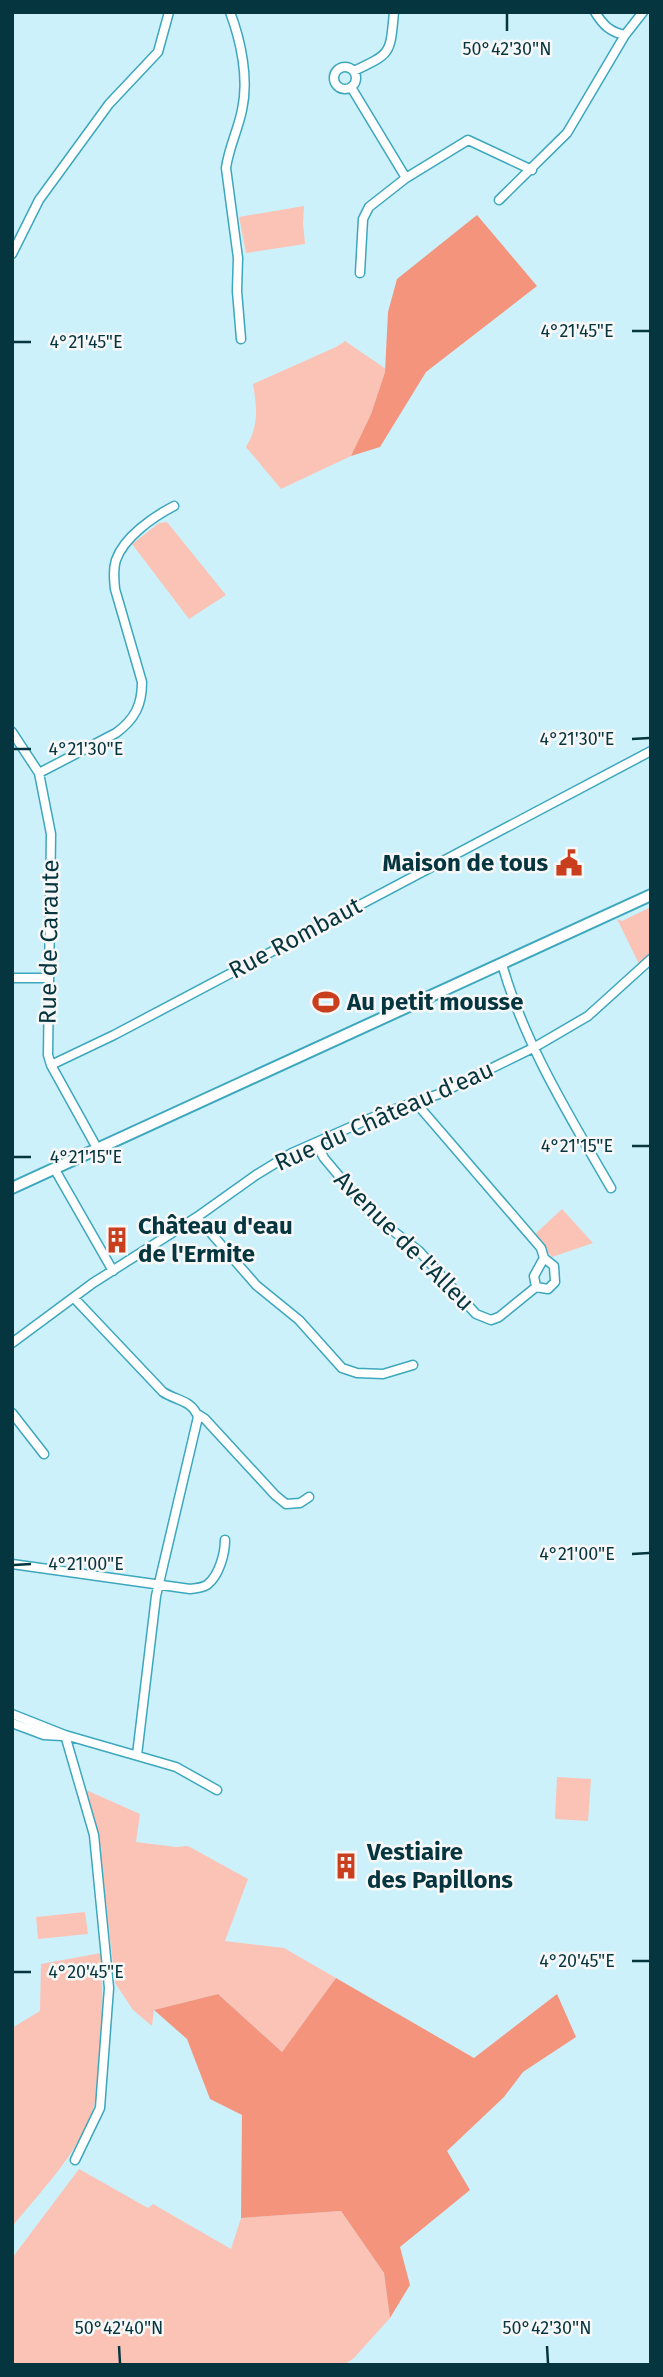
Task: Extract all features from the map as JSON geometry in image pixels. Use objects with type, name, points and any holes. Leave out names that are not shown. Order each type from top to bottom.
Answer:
[{"type":"main road","points":[[12,1188],[651,895]]},
{"type":"street","points":[[12,254],[39,200],[109,104],[158,52],[169,12]]},
{"type":"street","points":[[230,12],[239,38],[244,94],[226,168],[238,258],[237,291],[241,339]]},
{"type":"street","points":[[354,71],[382,57],[389,50],[394,12]]},
{"type":"street","points":[[595,12],[603,25],[614,33],[625,36]]},
{"type":"street","points":[[499,200],[567,133],[625,36],[643,12]]},
{"type":"street","points":[[347,67],[354,71],[356,79],[351,87],[340,87],[334,78],[340,68],[347,67]]},
{"type":"street","points":[[351,87],[406,178]]},
{"type":"street","points":[[360,274],[363,219],[369,207],[406,178],[468,139],[532,170]]},
{"type":"street","points":[[39,773],[116,733],[138,710],[142,682],[113,574],[123,546],[174,506]]},
{"type":"street","name":"Rue de Caraute","points":[[12,732],[39,773],[51,834],[48,1055],[97,1148]]},
{"type":"street","name":"Rue Rombaut","points":[[51,1065],[114,1035],[651,751]]},
{"type":"street","name":"Rue du Château d'eau","points":[[12,1343],[113,1271],[292,1153],[378,1115],[449,1090],[535,1047],[588,1016],[651,959]]},
{"type":"street","points":[[502,964],[535,1047],[611,1188]]},
{"type":"street","points":[[12,978],[48,978]]},
{"type":"street","name":"Avenue de l'Alleu","points":[[316,1143],[324,1158],[370,1213],[419,1251],[476,1314],[491,1320],[499,1317],[536,1287],[548,1289],[555,1282],[554,1266],[544,1258],[541,1248],[416,1103]]},
{"type":"street","points":[[54,1168],[113,1271]]},
{"type":"street","points":[[197,1217],[256,1285],[299,1320],[342,1368],[357,1373],[383,1374],[413,1365]]},
{"type":"street","points":[[536,1287],[534,1276],[544,1258]]},
{"type":"street","points":[[74,1298],[163,1392],[188,1402],[197,1418],[158,1583],[137,1755]]},
{"type":"street","points":[[12,1413],[44,1454]]},
{"type":"street","points":[[197,1418],[205,1419],[286,1504],[300,1503],[309,1497]]},
{"type":"street","points":[[12,1564],[190,1589],[208,1584],[225,1556],[225,1540]]},
{"type":"street","points":[[12,1714],[65,1735],[176,1768],[217,1790]]},
{"type":"street","points":[[12,1723],[44,1735],[65,1735]]},
{"type":"street","points":[[65,1735],[94,1835],[109,1988],[100,2108],[75,2160]]},
{"type":"shaded area","points":[[304,206],[305,244],[246,253],[239,217]]},
{"type":"shaded area","points":[[477,215],[537,286],[426,372],[380,447],[351,456],[371,414],[385,372],[388,312],[397,279]]},
{"type":"shaded area","points":[[345,341],[386,369],[371,414],[351,456],[281,489],[246,447],[256,417],[253,384]]},
{"type":"shaded area","points":[[167,522],[226,595],[189,619],[132,544],[159,523]]},
{"type":"shaded area","points":[[651,907],[651,953],[639,964],[617,919],[622,921]]},
{"type":"shaded area","points":[[562,1209],[593,1243],[552,1257],[534,1235]]},
{"type":"shaded area","points":[[557,1777],[591,1779],[588,1821],[555,1819]]},
{"type":"shaded area","points":[[86,1790],[140,1814],[136,1842],[188,1846],[248,1879],[225,1941],[284,1948],[336,1978],[282,2052],[218,1994],[154,2010],[152,2026],[133,2010],[115,1983],[101,1858]]},
{"type":"shaded area","points":[[85,1912],[88,1934],[38,1939],[36,1917]]},
{"type":"shaded area","points":[[101,1953],[101,2059],[90,2118],[65,2161],[12,2227],[12,2030],[40,2011],[41,1964]]},
{"type":"shaded area","points":[[336,1978],[474,2058],[557,1994],[576,2037],[523,2072],[504,2097],[447,2151],[470,2190],[400,2247],[410,2285],[390,2318],[384,2273],[341,2211],[241,2218],[242,2115],[210,2099],[187,2039],[154,2010],[218,1994],[282,2052]]},
{"type":"shaded area","points":[[79,2169],[148,2208],[153,2204],[231,2249],[241,2218],[341,2211],[384,2273],[390,2318],[354,2358],[344,2365],[12,2365],[12,2258]]},
{"type":"place","name":"Maison de tous","points":[[569,863]]},
{"type":"place","name":"Au petit mousse","points":[[326,1002]]},
{"type":"place","name":"Château d'eau de l'Ermite","points":[[117,1240]]},
{"type":"place","name":"Vestiaire des Papillons","points":[[346,1866]]}]
